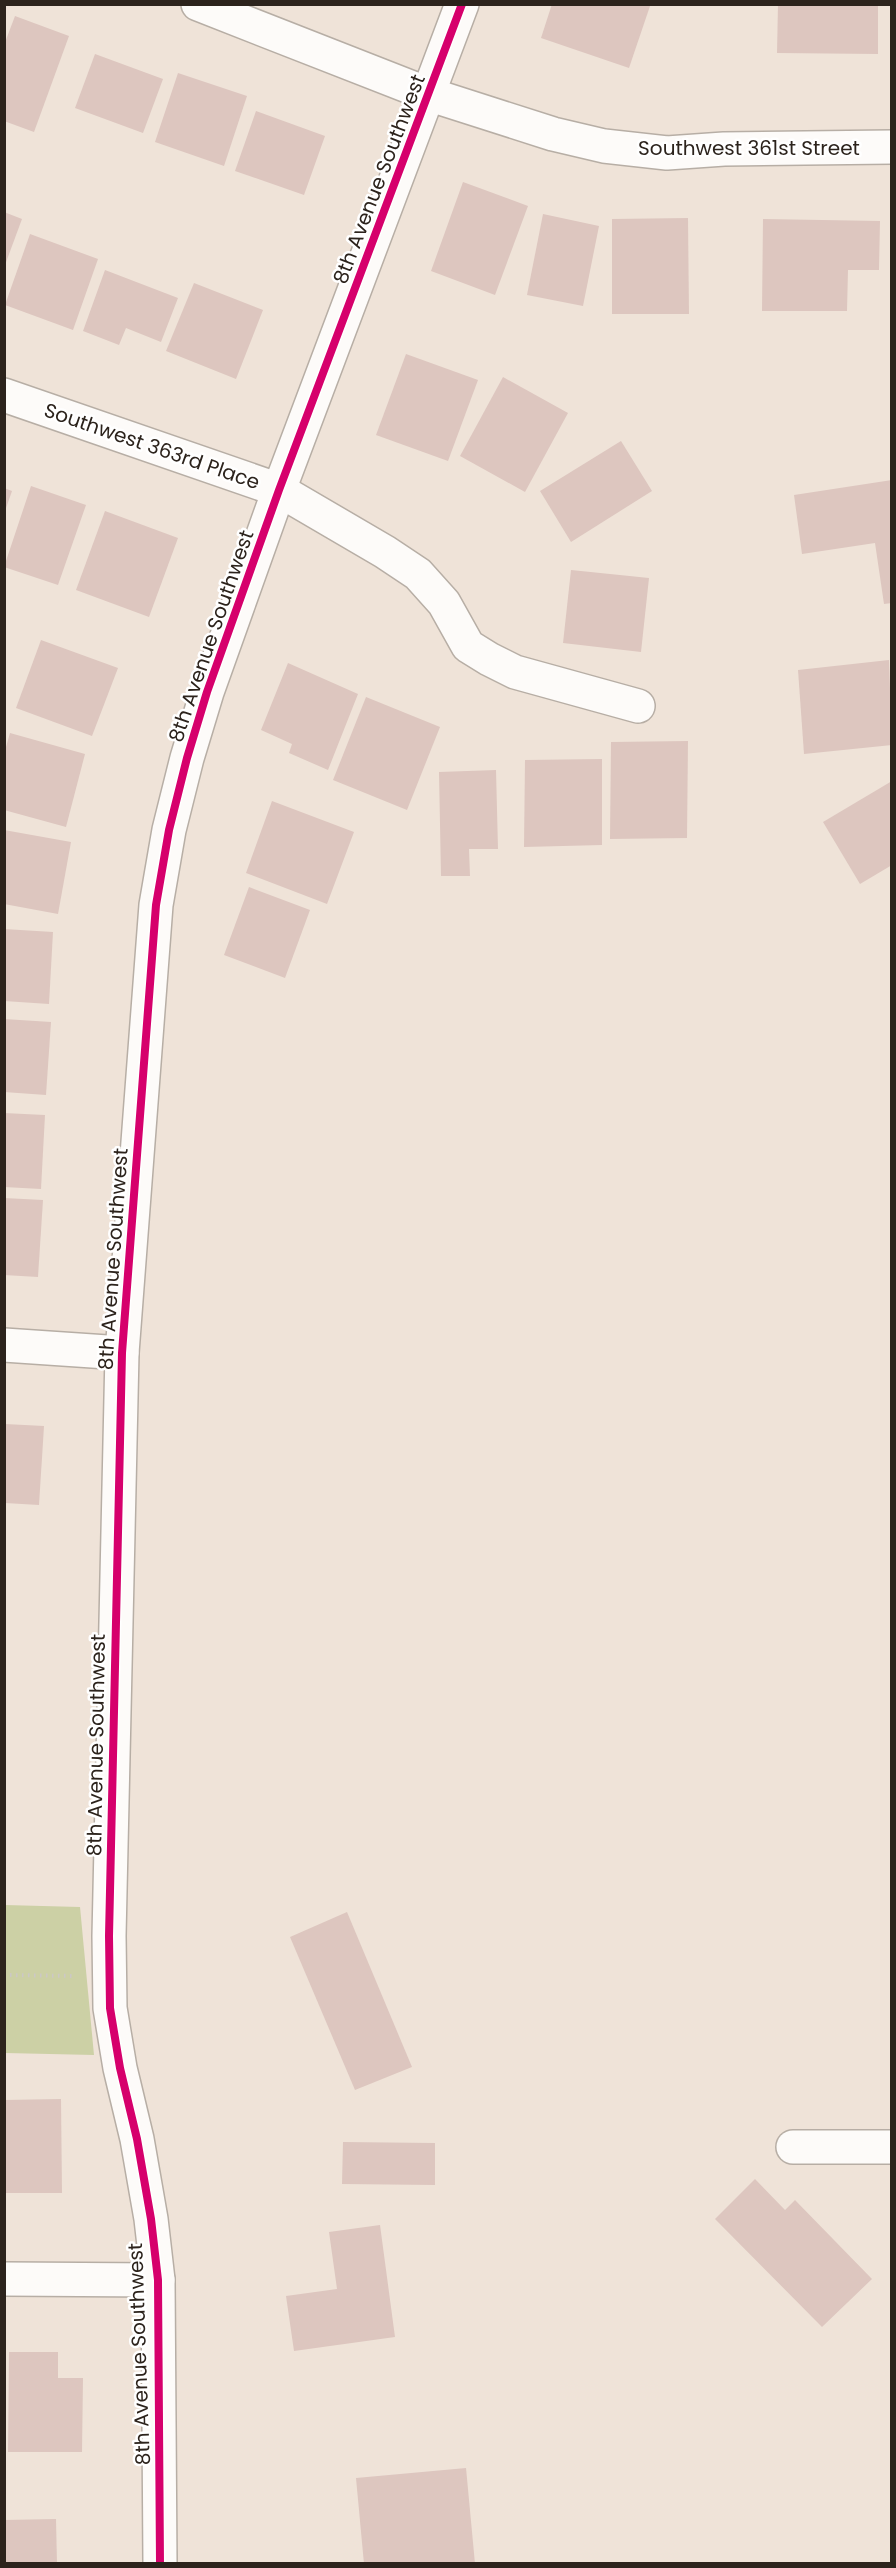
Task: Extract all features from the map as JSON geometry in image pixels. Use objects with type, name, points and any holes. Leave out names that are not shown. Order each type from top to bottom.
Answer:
[{"type":"street","name":"Southwest 361st Street","points":[[198,4],[428,94],[542,131],[604,146],[666,153],[724,149],[891,147]]},
{"type":"street","name":"8th Avenue Southwest","points":[[160,2564],[158,2280],[151,2219],[111,2018],[109,1976],[122,1353],[156,905],[187,758],[207,692],[279,490],[462,4]]},
{"type":"street","name":"Southwest 363rd Place","points":[[4,395],[279,490],[405,563],[429,585],[444,603],[468,646],[489,659],[515,672],[638,706]]},
{"type":"street","points":[[4,1346],[122,1353]]},
{"type":"street","points":[[793,2147],[891,2146]]},
{"type":"street","points":[[4,2279],[158,2280]]},
{"type":"path","points":[[4,1975],[109,1976]]},
{"type":"green space","points":[[5,1905],[80,1907],[94,2055],[5,2053]]},
{"type":"building","points":[[552,4],[650,6],[629,68],[541,38]]},
{"type":"building","points":[[778,4],[878,4],[878,54],[777,53]]},
{"type":"building","points":[[15,16],[69,36],[34,132],[4,121],[4,45]]},
{"type":"building","points":[[95,54],[163,79],[143,133],[75,108]]},
{"type":"building","points":[[178,73],[247,96],[224,166],[155,142]]},
{"type":"building","points":[[256,111],[325,136],[304,195],[235,171]]},
{"type":"building","points":[[463,182],[528,206],[495,295],[431,271]]},
{"type":"building","points":[[4,212],[22,219],[5,265],[4,265]]},
{"type":"building","points":[[543,214],[599,226],[583,306],[527,295]]},
{"type":"building","points":[[688,218],[689,314],[612,314],[612,219]]},
{"type":"building","points":[[763,219],[880,221],[879,270],[848,270],[847,311],[762,311]]},
{"type":"building","points":[[30,234],[98,259],[73,330],[5,305]]},
{"type":"building","points":[[105,270],[178,298],[161,342],[126,328],[119,345],[83,331]]},
{"type":"building","points":[[194,283],[263,310],[236,379],[166,351]]},
{"type":"building","points":[[406,354],[478,380],[448,461],[376,435]]},
{"type":"building","points":[[503,377],[568,413],[525,492],[460,456]]},
{"type":"building","points":[[621,441],[652,491],[571,542],[540,491]]},
{"type":"building","points":[[892,480],[892,603],[884,604],[875,543],[802,554],[794,495]]},
{"type":"building","points":[[31,486],[86,505],[58,585],[4,567]]},
{"type":"building","points":[[4,488],[12,491],[5,511],[4,510]]},
{"type":"building","points":[[105,511],[178,538],[149,617],[76,590]]},
{"type":"building","points":[[571,570],[649,578],[641,652],[563,643]]},
{"type":"building","points":[[41,640],[118,668],[92,736],[16,708]]},
{"type":"building","points":[[889,660],[892,745],[804,754],[798,670]]},
{"type":"building","points":[[288,663],[358,694],[328,770],[289,753],[292,744],[261,730]]},
{"type":"building","points":[[366,697],[440,727],[407,810],[333,780]]},
{"type":"building","points":[[10,733],[85,754],[66,827],[4,810],[4,754]]},
{"type":"building","points":[[688,741],[687,838],[610,839],[611,742]]},
{"type":"building","points":[[602,759],[602,845],[524,847],[525,760]]},
{"type":"building","points":[[496,770],[498,849],[469,849],[470,876],[441,876],[439,772]]},
{"type":"building","points":[[892,781],[892,865],[860,884],[823,822]]},
{"type":"building","points":[[272,801],[354,832],[327,904],[246,873]]},
{"type":"building","points":[[4,830],[71,842],[58,914],[4,904]]},
{"type":"building","points":[[249,887],[310,910],[285,978],[224,955]]},
{"type":"building","points":[[4,929],[53,932],[49,1004],[4,1001]]},
{"type":"building","points":[[4,1019],[51,1022],[46,1095],[4,1092]]},
{"type":"building","points":[[4,1113],[45,1115],[41,1189],[4,1187]]},
{"type":"building","points":[[4,1198],[43,1200],[38,1277],[4,1275]]},
{"type":"building","points":[[5,1424],[44,1426],[39,1505],[5,1503]]},
{"type":"building","points":[[347,1912],[412,2067],[355,2090],[290,1937]]},
{"type":"building","points":[[61,2099],[62,2193],[4,2193],[4,2100]]},
{"type":"building","points":[[343,2142],[435,2143],[435,2185],[342,2184]]},
{"type":"building","points":[[755,2179],[785,2210],[795,2200],[872,2279],[822,2327],[715,2219]]},
{"type":"building","points":[[380,2225],[395,2337],[294,2351],[286,2296],[337,2289],[329,2232]]},
{"type":"building","points":[[9,2352],[58,2352],[58,2378],[83,2378],[82,2452],[8,2452]]},
{"type":"building","points":[[466,2468],[475,2564],[364,2564],[356,2478]]},
{"type":"building","points":[[56,2519],[57,2564],[4,2564],[4,2520]]},
{"type":"cycle path","points":[[160,2564],[158,2280],[151,2219],[137,2139],[120,2068],[110,2008],[109,1936],[122,1353],[156,905],[169,830],[207,692],[279,490],[462,4]]}]
